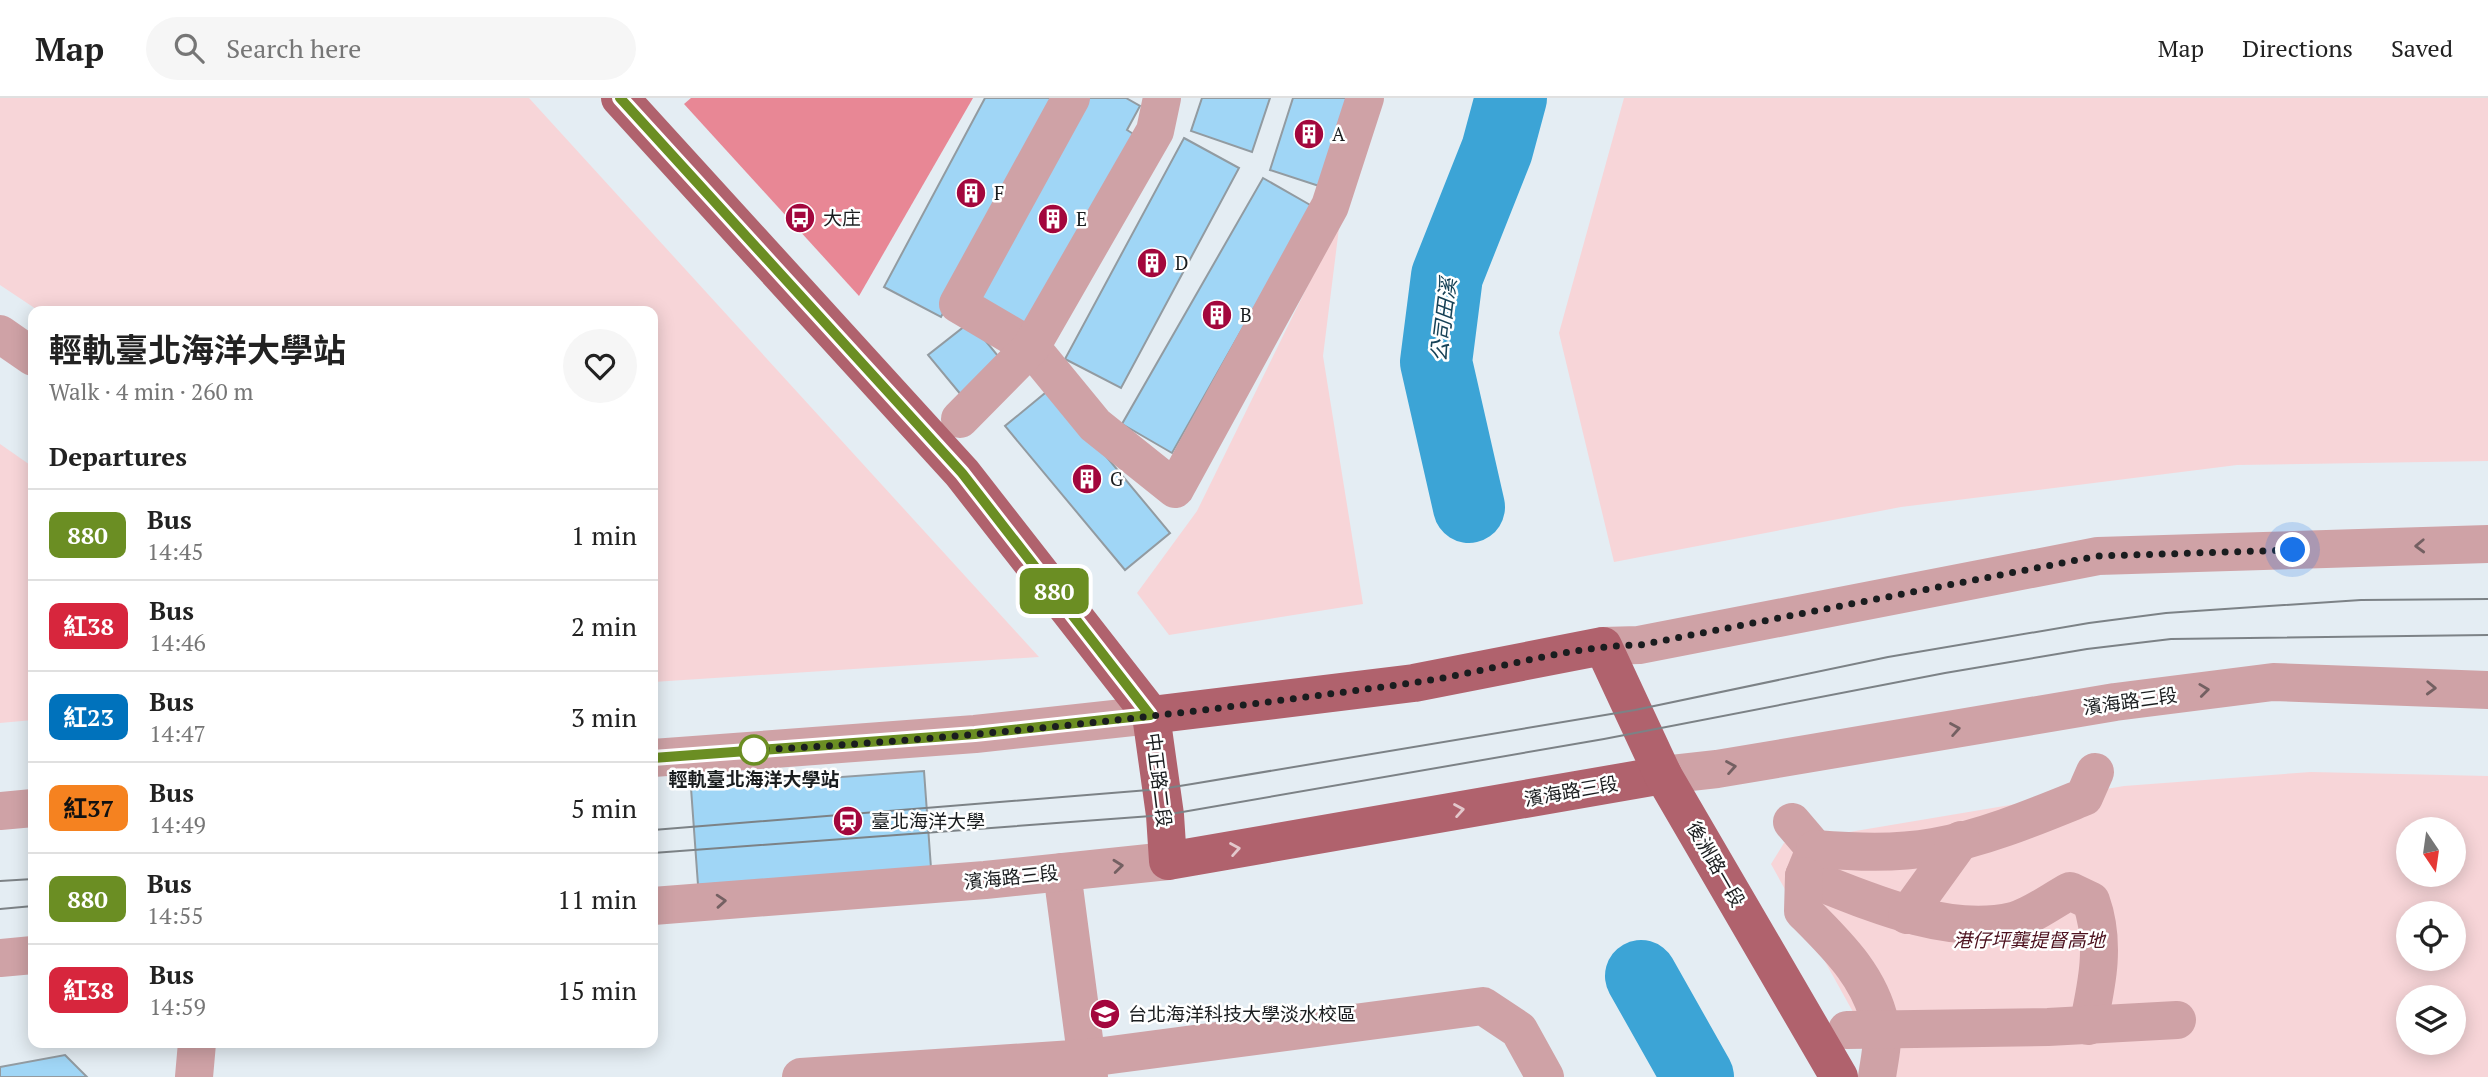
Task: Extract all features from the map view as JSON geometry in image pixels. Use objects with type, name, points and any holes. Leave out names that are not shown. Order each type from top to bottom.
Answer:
[{"type":"main road","name":"中正路二段","points":[[620,98],[962,473],[1150,715],[1165,815],[1168,861]]},
{"type":"main road","points":[[1150,715],[1414,683],[1604,646]]},
{"type":"main road","name":"後洲路一段","points":[[1604,646],[1663,775],[1839,1077]]},
{"type":"main road","name":"濱海路三段","points":[[1168,861],[1663,775]]},
{"type":"street","points":[[1071,98],[958,304],[1031,347],[1096,425],[1175,489],[1330,206],[1365,98]]},
{"type":"street","points":[[960,419],[1031,347],[1156,131],[1162,98]]},
{"type":"street","points":[[0,334],[28,354]]},
{"type":"street","points":[[1604,646],[1640,645],[2098,556],[2488,544]]},
{"type":"street","name":"濱海路三段","points":[[1663,775],[1717,769],[2115,702],[2273,682],[2488,690]]},
{"type":"street","points":[[658,758],[975,734],[1150,715]]},
{"type":"street","points":[[1803,849],[1864,853],[1935,847],[2014,825],[2084,797],[2095,772]]},
{"type":"street","points":[[0,811],[28,808]]},
{"type":"street","points":[[1907,915],[1961,839]]},
{"type":"street","points":[[1803,849],[1907,915],[1980,926],[2015,920],[2070,891],[2091,901],[2099,924],[2099,944],[2097,984],[2088,1026]]},
{"type":"street","points":[[1803,849],[1803,911],[1835,943],[1865,981],[1865,1030],[1878,1077]]},
{"type":"street","name":"濱海路三段","points":[[658,906],[1168,861]]},
{"type":"street","points":[[1062,872],[1089,1067]]},
{"type":"street","points":[[0,958],[28,955]]},
{"type":"street","points":[[801,1077],[1089,1067],[1483,1006],[1519,1030],[1545,1077]]},
{"type":"street","points":[[1865,1030],[2088,1026],[2177,1020]]},
{"type":"street","points":[[194,1077],[197,1048]]},
{"type":"green space","points":[[0,98],[529,98],[1039,657],[658,682],[658,306],[32,306],[0,285]]},
{"type":"green space","points":[[1624,98],[2488,98],[2488,461],[2237,465],[1901,507],[1614,562],[1559,333]]},
{"type":"green space","points":[[1340,220],[1323,356],[1363,604],[1169,635],[1137,593],[1197,511]]},
{"type":"green space","points":[[0,444],[28,464],[28,720],[0,723]]},
{"type":"green space","name":"港仔坪龔提督高地","points":[[2311,772],[2488,776],[2488,1077],[1889,1077],[1771,864],[1784,843],[2124,786]]},
{"type":"shaded area","points":[[691,98],[973,98],[859,296],[684,104]]},
{"type":"building","name":"F","points":[[985,98],[1058,98],[941,317],[884,287]]},
{"type":"building","name":"E","points":[[1081,98],[1126,98],[1140,106],[1127,130],[1135,135],[1025,334],[970,303]]},
{"type":"building","points":[[1202,98],[1270,98],[1252,152],[1191,131]]},
{"type":"building","name":"A","points":[[1293,98],[1349,98],[1319,186],[1270,170]]},
{"type":"building","name":"D","points":[[1184,138],[1239,168],[1121,388],[1065,359]]},
{"type":"building","name":"B","points":[[1263,178],[1312,206],[1172,453],[1122,424]]},
{"type":"building","points":[[970,322],[1003,362],[962,396],[928,355]]},
{"type":"building","name":"G","points":[[1050,389],[1170,533],[1125,570],[1005,426]]},
{"type":"building","points":[[924,771],[931,868],[698,885],[691,788]]},
{"type":"building","points":[[65,1055],[87,1077],[0,1077],[0,1067]]},
{"type":"waterway","name":"公司田溪","points":[[1469,507],[1436,362],[1447,276],[1497,150],[1511,98]]},
{"type":"waterway","name":"公司田溪","points":[[1641,976],[1698,1077]]},
{"type":"tram line","points":[[658,830],[1161,789],[1635,710],[1888,657],[2089,623],[2166,613],[2361,600],[2488,599]]},
{"type":"tram line","points":[[658,853],[1165,815],[1604,739],[1945,673],[2087,649],[2171,639],[2488,635]]},
{"type":"tram line","points":[[0,881],[28,879]]},
{"type":"tram line","points":[[0,909],[28,906]]},
{"type":"bus line","name":"880","points":[[620,98],[962,473],[1150,715],[975,734],[658,758]]},
{"type":"place","name":"A","points":[[1309,134]]},
{"type":"place","name":"F","points":[[971,193]]},
{"type":"place","name":"大庄","points":[[800,218]]},
{"type":"place","name":"E","points":[[1053,219]]},
{"type":"place","name":"D","points":[[1152,263]]},
{"type":"place","name":"B","points":[[1217,315]]},
{"type":"place","name":"G","points":[[1087,479]]},
{"type":"place","name":"輕軌臺北海洋大學站","points":[[754,750]]},
{"type":"place","name":"臺北海洋大學","points":[[848,821]]},
{"type":"place","name":"台北海洋科技大學淡水校區","points":[[1105,1014]]},
{"type":"route","points":[[754,750],[975,734],[1186,712],[1414,683],[1604,646],[1640,645],[2098,556],[2293,550]]}]
